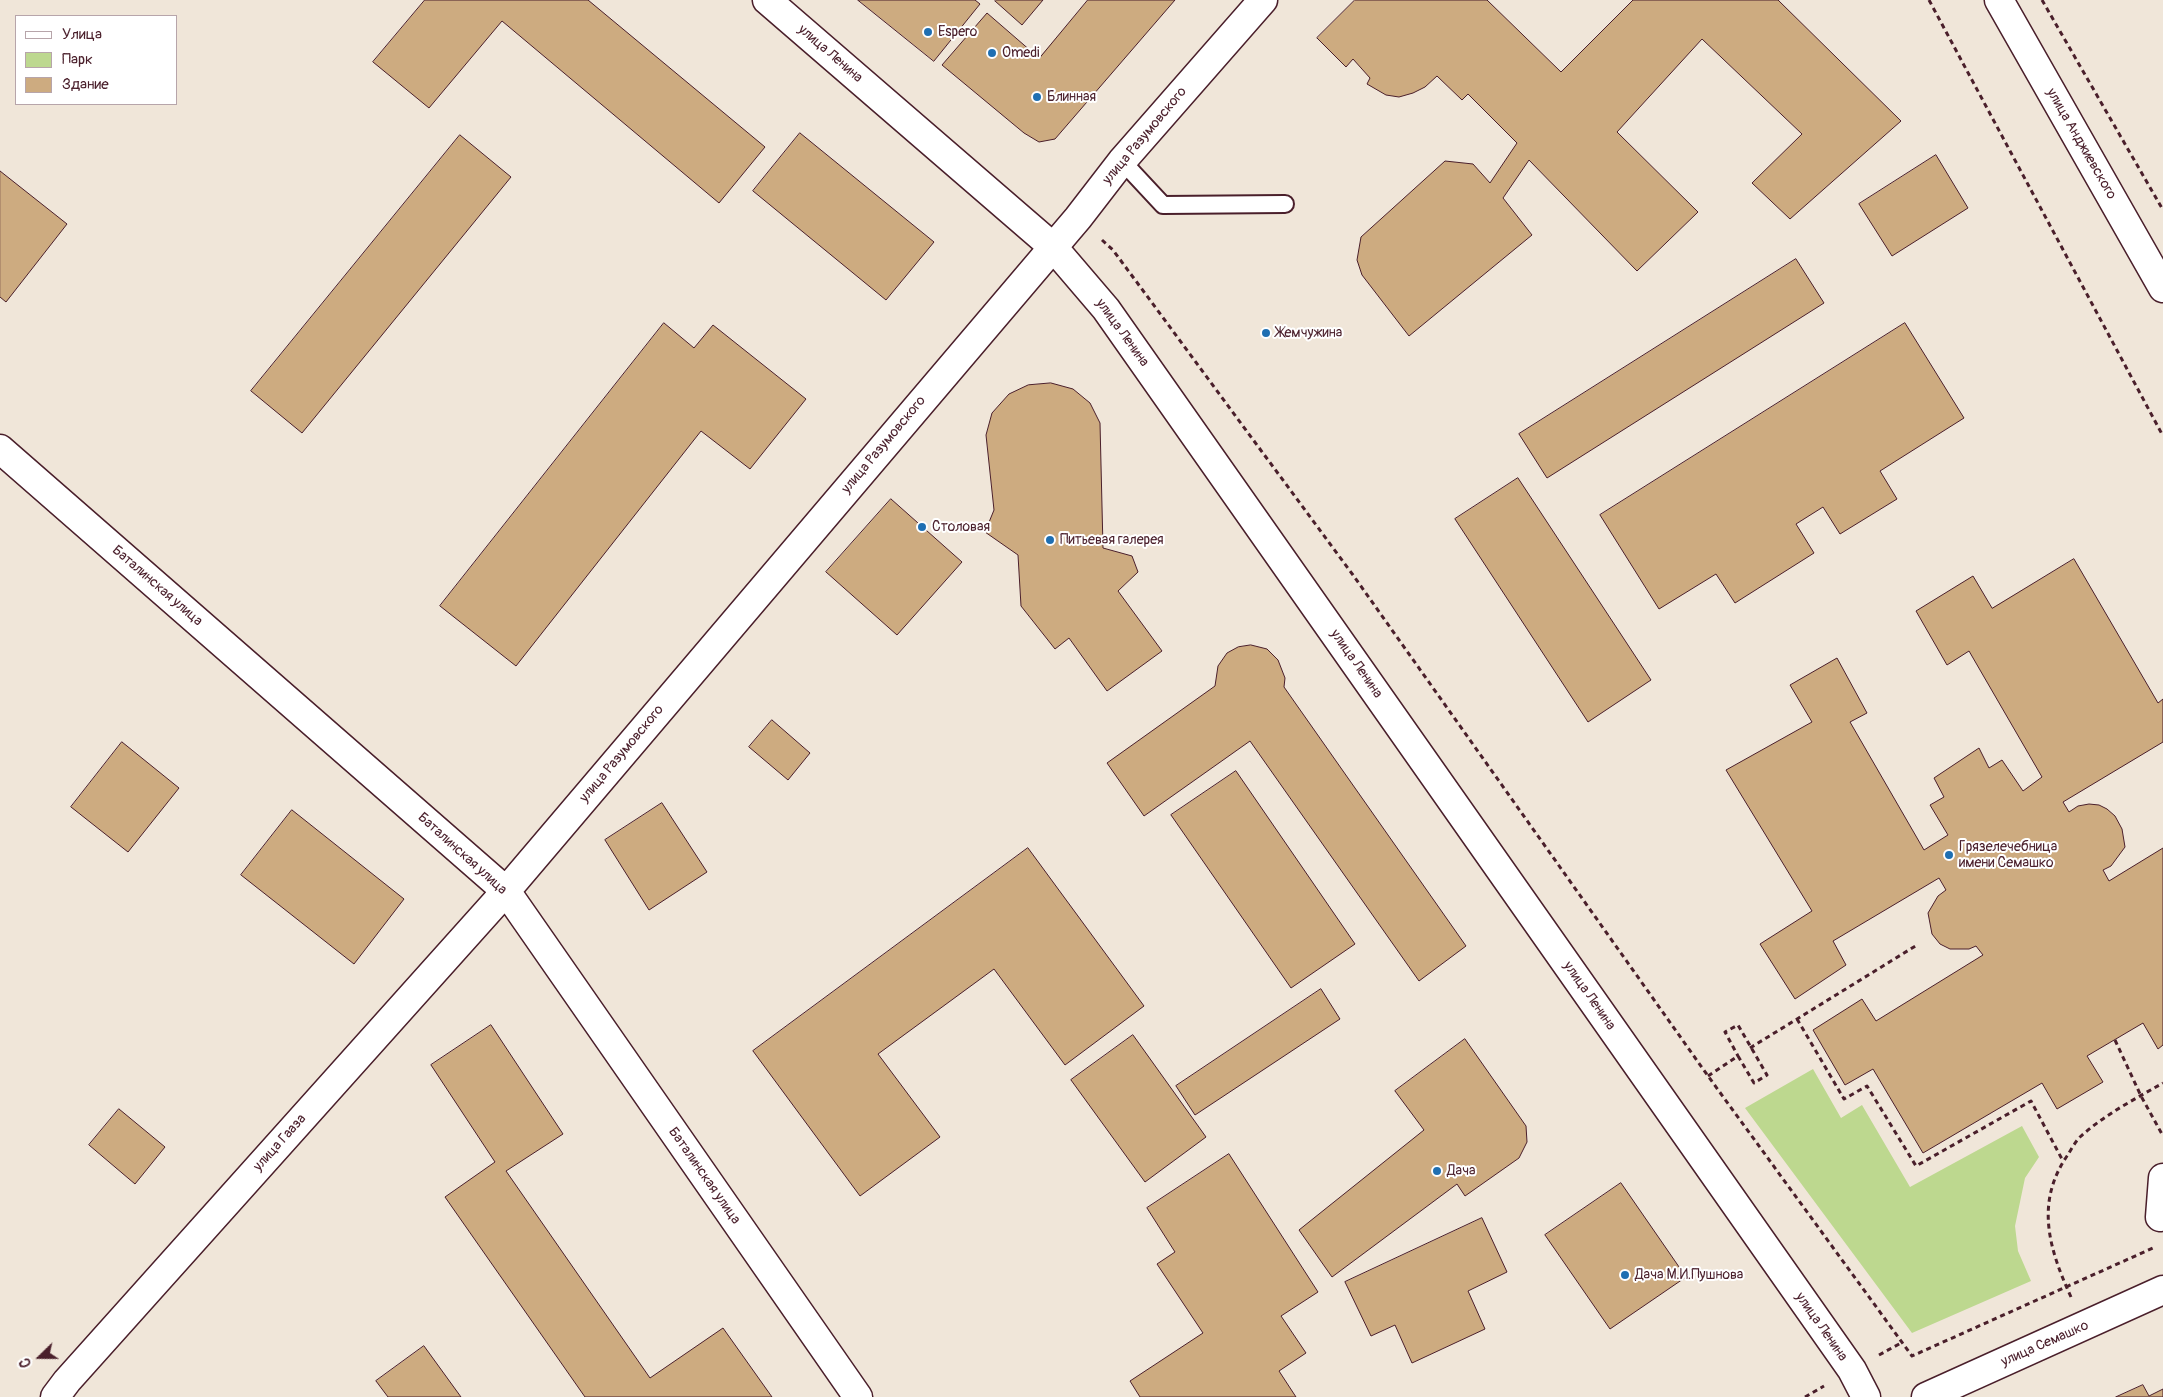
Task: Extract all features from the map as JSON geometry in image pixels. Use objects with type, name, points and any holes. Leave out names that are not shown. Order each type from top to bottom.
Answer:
[{"type":"street","name":"улица Ленина","points":[[768,0],[1053,247],[1106,309],[1852,1370],[1866,1397]]},
{"type":"street","name":"улица Разумовского","points":[[506,891],[1078,218],[1122,161],[1263,0]]},
{"type":"street","name":"улица Анджиевского","points":[[1999,0],[2163,288]]},
{"type":"street","name":"Баталинская улица","points":[[0,449],[506,891],[858,1397]]},
{"type":"street","name":"улица Гааза","points":[[55,1397],[67,1380],[506,891]]},
{"type":"street","points":[[2160,1217],[2163,1178]]},
{"type":"street","name":"улица Семашко","points":[[1926,1397],[2163,1290]]},
{"type":"lane","points":[[1122,161],[1163,205],[1285,204]]},
{"type":"path","points":[[1929,0],[2163,436]]},
{"type":"path","points":[[2042,0],[2163,210]]},
{"type":"path","points":[[1078,218],[1113,250],[1353,575],[1708,1076],[1912,1356],[2154,1248]]},
{"type":"path","points":[[1750,1048],[1917,945]]},
{"type":"path","points":[[1797,1019],[1844,1098],[1867,1086],[1916,1166],[2031,1101],[2063,1161]]},
{"type":"path","points":[[1738,1025],[1767,1076],[1754,1083],[1738,1056],[1725,1032],[1738,1025]]},
{"type":"path","points":[[2115,1040],[2141,1096],[2163,1136]]},
{"type":"path","points":[[1708,1076],[1738,1056]]},
{"type":"path","points":[[2084,1326],[2053,1255],[2047,1214],[2057,1169],[2078,1139],[2097,1124],[2163,1082]]},
{"type":"green space","points":[[1813,1069],[1841,1118],[1862,1105],[1910,1187],[2022,1126],[2039,1157],[2025,1178],[2015,1226],[2018,1251],[2031,1281],[1912,1333],[1745,1108]]},
{"type":"building","points":[[425,0],[588,0],[765,147],[719,203],[502,21],[429,108],[373,62]]},
{"type":"building","name":"Espero","points":[[858,0],[975,0],[980,4],[934,61]]},
{"type":"building","points":[[996,0],[1043,0],[1022,25]]},
{"type":"building","points":[[1088,0],[1175,0],[1055,139],[1039,142],[1024,133],[942,65],[987,13],[1039,58]]},
{"type":"building","points":[[1355,0],[1487,0],[1561,72],[1633,0],[1778,0],[1901,121],[1790,219],[1752,183],[1802,134],[1702,39],[1617,132],[1698,212],[1637,271],[1529,160],[1503,198],[1532,235],[1409,336],[1362,275],[1357,260],[1361,237],[1445,161],[1473,164],[1490,183],[1517,143],[1468,94],[1462,100],[1437,76],[1425,87],[1399,97],[1386,95],[1367,84],[1370,78],[1353,59],[1346,67],[1317,38]]},
{"type":"building","points":[[800,133],[934,242],[886,300],[753,191]]},
{"type":"building","points":[[460,135],[511,177],[302,433],[251,391]]},
{"type":"building","points":[[1936,155],[1968,208],[1892,256],[1859,204]]},
{"type":"building","points":[[0,171],[67,224],[6,302],[0,297]]},
{"type":"building","points":[[1796,259],[1824,303],[1547,478],[1519,434]]},
{"type":"building","points":[[664,323],[694,348],[713,325],[806,399],[750,469],[701,431],[516,666],[440,606]]},
{"type":"building","points":[[1905,323],[1964,418],[1880,471],[1897,499],[1840,534],[1823,507],[1796,524],[1814,553],[1735,603],[1716,574],[1659,609],[1600,515]]},
{"type":"building","name":"Питьевая галерея","points":[[1051,383],[1073,389],[1090,403],[1100,423],[1103,548],[1132,556],[1138,572],[1118,591],[1162,651],[1107,691],[1069,638],[1055,649],[1021,606],[1018,555],[985,532],[994,510],[986,435],[992,413],[1009,394],[1028,385]]},
{"type":"building","points":[[1518,478],[1651,680],[1588,722],[1455,519]]},
{"type":"building","points":[[891,499],[962,562],[897,635],[826,572]]},
{"type":"building","name":"Грязелечебница имени Семашко","points":[[2074,559],[2158,703],[2163,699],[2163,742],[2063,802],[2069,812],[2078,806],[2089,804],[2099,805],[2115,816],[2122,829],[2125,847],[2111,866],[2103,870],[2109,881],[2163,848],[2163,1045],[2158,1049],[2143,1023],[2087,1056],[2103,1082],[2057,1109],[2042,1083],[1923,1153],[1873,1069],[1845,1085],[1813,1030],[1862,999],[1876,1021],[1983,955],[1976,946],[1969,949],[1950,949],[1940,944],[1932,934],[1928,913],[1938,896],[1946,890],[1939,878],[1833,941],[1846,965],[1795,999],[1760,944],[1812,911],[1726,770],[1812,722],[1790,685],[1837,658],[1867,713],[1850,722],[1924,850],[1948,835],[1930,805],[1944,797],[1934,778],[1979,748],[1989,768],[2002,760],[2023,791],[2042,777],[1969,651],[1947,665],[1916,611],[1973,576],[1992,608]]},
{"type":"building","points":[[1251,645],[1267,649],[1278,660],[1285,678],[1284,687],[1466,946],[1419,981],[1250,741],[1144,816],[1107,763],[1215,686],[1218,666],[1227,653],[1238,647]]},
{"type":"building","points":[[772,720],[810,753],[788,780],[749,747]]},
{"type":"building","points":[[122,742],[179,788],[128,852],[71,807]]},
{"type":"building","points":[[1236,771],[1355,944],[1291,988],[1171,815]]},
{"type":"building","points":[[662,803],[707,872],[649,910],[605,840]]},
{"type":"building","points":[[292,810],[404,899],[354,964],[241,875]]},
{"type":"building","points":[[1028,848],[1144,1006],[1065,1065],[994,969],[878,1054],[940,1137],[860,1196],[753,1051]]},
{"type":"building","points":[[1321,989],[1340,1019],[1195,1115],[1176,1086]]},
{"type":"building","points":[[491,1025],[563,1134],[506,1171],[650,1378],[723,1328],[772,1397],[585,1397],[445,1197],[495,1162],[431,1065]]},
{"type":"building","points":[[1133,1035],[1206,1137],[1145,1182],[1071,1080]]},
{"type":"building","name":"Дача","points":[[1465,1039],[1526,1126],[1527,1142],[1519,1158],[1465,1196],[1457,1184],[1332,1277],[1299,1230],[1424,1130],[1395,1091]]},
{"type":"building","points":[[119,1109],[165,1147],[135,1184],[89,1145]]},
{"type":"building","points":[[1229,1154],[1318,1292],[1281,1316],[1306,1353],[1279,1371],[1296,1397],[1140,1397],[1130,1381],[1203,1333],[1157,1264],[1175,1252],[1147,1208]]},
{"type":"building","points":[[1621,1183],[1686,1277],[1610,1329],[1545,1235]]},
{"type":"building","points":[[1482,1218],[1507,1272],[1468,1291],[1485,1329],[1412,1363],[1395,1325],[1371,1336],[1345,1282]]},
{"type":"building","points":[[424,1346],[461,1397],[388,1397],[376,1381]]},
{"type":"building","points":[[2143,1385],[2149,1396],[2163,1389],[2163,1397],[2116,1397]]},
{"type":"place","name":"Espero","points":[[928,32]]},
{"type":"place","name":"Omedi","points":[[992,53]]},
{"type":"place","name":"Блинная","points":[[1037,97]]},
{"type":"place","name":"Жемчужина","points":[[1266,333]]},
{"type":"place","name":"Столовая","points":[[922,527]]},
{"type":"place","name":"Питьевая галерея","points":[[1050,540]]},
{"type":"place","name":"Грязелечебница имени Семашко","points":[[1949,855]]},
{"type":"place","name":"Дача","points":[[1437,1171]]},
{"type":"place","name":"Дача М.И.Пушнова","points":[[1625,1275]]}]
